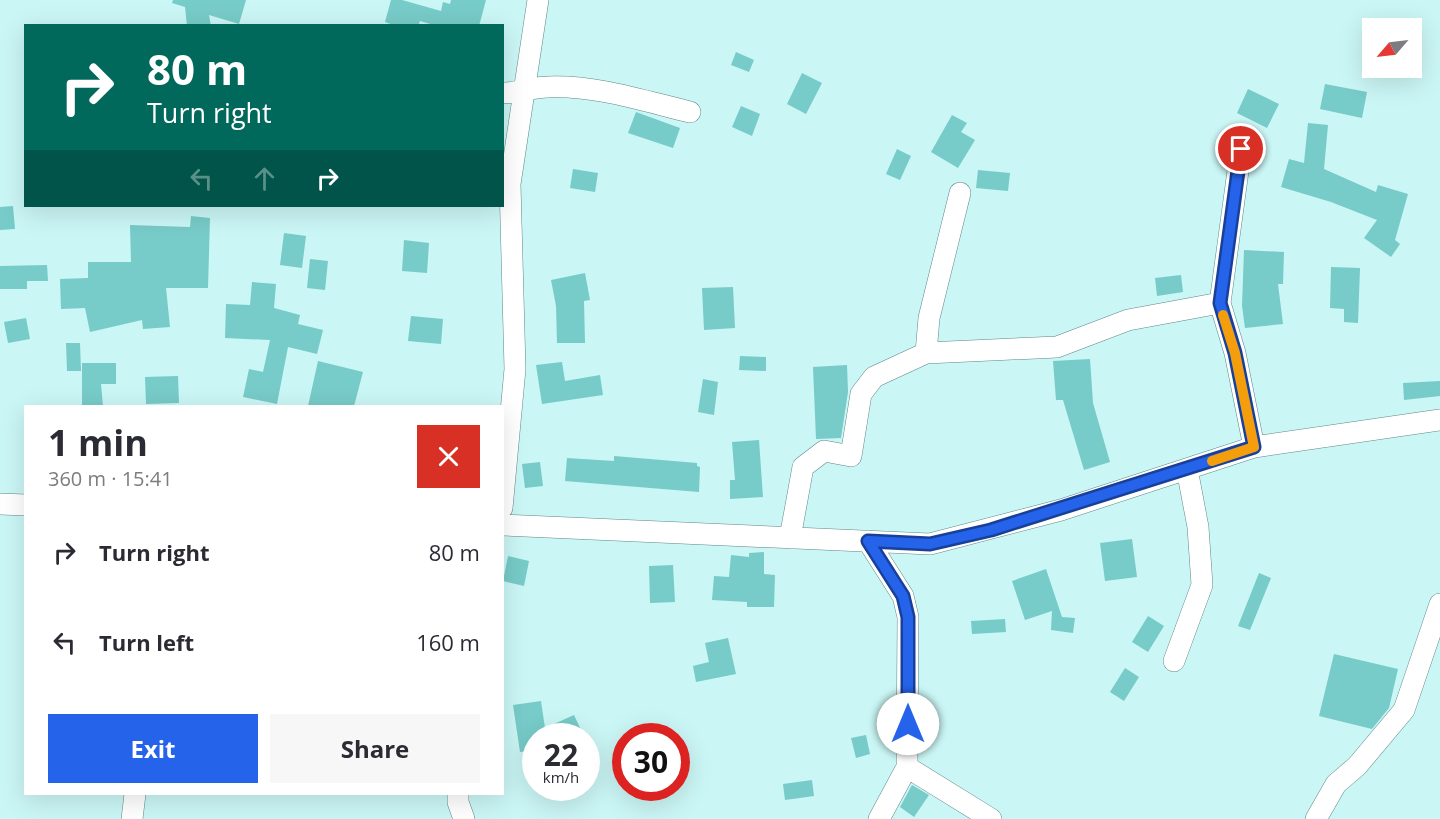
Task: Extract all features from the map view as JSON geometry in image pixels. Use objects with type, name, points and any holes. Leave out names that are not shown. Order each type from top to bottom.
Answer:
[{"type":"street","points":[[504,487],[515,369],[510,184],[538,0]]},
{"type":"street","points":[[504,93],[525,92],[547,87],[609,92],[690,112]]},
{"type":"street","points":[[1241,149],[1220,303],[1235,353],[1254,447]]},
{"type":"street","points":[[926,353],[929,318],[960,193]]},
{"type":"street","points":[[790,538],[803,467],[824,451],[851,456],[861,394],[874,377],[926,353],[1057,347],[1128,320],[1220,303]]},
{"type":"street","points":[[504,525],[930,544],[1051,513],[1254,447],[1440,420]]},
{"type":"street","points":[[1174,661],[1202,585],[1198,527],[1187,469]]},
{"type":"street","points":[[0,504],[24,505]]},
{"type":"street","points":[[868,541],[903,596],[908,617],[907,767],[879,819]]},
{"type":"street","points":[[1316,819],[1336,784],[1357,766],[1404,710],[1440,604]]},
{"type":"street","points":[[907,767],[991,819]]},
{"type":"street","points":[[132,819],[135,795]]},
{"type":"street","points":[[458,795],[464,819]]},
{"type":"building","points":[[173,0],[246,0],[239,24],[209,15],[211,24],[187,24],[185,7],[172,3]]},
{"type":"building","points":[[391,0],[402,0],[441,11],[443,2],[450,4],[451,0],[486,0],[480,24],[430,24],[420,21],[419,24],[390,24],[385,22]]},
{"type":"building","points":[[736,52],[754,60],[749,72],[731,65]]},
{"type":"building","points":[[802,73],[822,83],[806,114],[787,104]]},
{"type":"building","points":[[1325,84],[1367,92],[1362,118],[1320,109]]},
{"type":"building","points":[[1248,89],[1279,104],[1267,128],[1237,113]]},
{"type":"building","points":[[741,106],[760,114],[752,136],[732,127]]},
{"type":"building","points":[[636,112],[680,128],[673,148],[628,133]]},
{"type":"building","points":[[952,115],[967,123],[961,132],[975,140],[958,168],[931,152]]},
{"type":"building","points":[[1308,123],[1328,125],[1324,169],[1376,192],[1378,185],[1408,194],[1395,240],[1400,244],[1391,257],[1364,238],[1377,220],[1331,202],[1281,187],[1289,159],[1304,163]]},
{"type":"building","points":[[897,149],[911,156],[900,180],[886,174]]},
{"type":"building","points":[[573,169],[598,173],[595,192],[570,188]]},
{"type":"building","points":[[978,170],[1010,173],[1008,191],[976,188]]},
{"type":"building","points":[[13,206],[15,229],[0,230],[0,207]]},
{"type":"building","points":[[191,216],[210,218],[208,288],[166,288],[170,327],[143,329],[142,320],[90,332],[85,308],[61,309],[60,279],[88,278],[88,262],[131,262],[130,225],[190,227]]},
{"type":"building","points":[[284,233],[306,236],[302,268],[280,265]]},
{"type":"building","points":[[404,240],[429,243],[427,273],[402,271]]},
{"type":"building","points":[[1244,250],[1284,252],[1283,284],[1278,284],[1283,324],[1245,328],[1242,306]]},
{"type":"building","points":[[310,259],[328,261],[325,290],[307,288]]},
{"type":"building","points":[[47,265],[48,281],[27,281],[27,289],[0,289],[0,266]]},
{"type":"building","points":[[1331,267],[1360,268],[1358,323],[1344,322],[1344,309],[1330,308]]},
{"type":"building","points":[[585,273],[590,300],[584,301],[585,343],[557,343],[556,306],[551,280]]},
{"type":"building","points":[[1181,275],[1183,292],[1157,296],[1155,278]]},
{"type":"building","points":[[252,282],[276,284],[274,308],[300,315],[298,324],[323,330],[317,354],[288,347],[277,404],[243,397],[249,369],[263,372],[270,340],[225,338],[226,304],[250,305]]},
{"type":"building","points":[[733,287],[735,328],[704,330],[702,288]]},
{"type":"building","points":[[411,316],[443,319],[441,344],[408,341]]},
{"type":"building","points":[[26,318],[30,339],[8,343],[4,322]]},
{"type":"building","points":[[66,343],[80,343],[81,371],[67,371]]},
{"type":"building","points":[[740,356],[766,357],[766,371],[739,370]]},
{"type":"building","points":[[1090,359],[1093,403],[1110,462],[1084,470],[1063,400],[1056,400],[1053,361]]},
{"type":"building","points":[[318,361],[363,372],[354,405],[308,405]]},
{"type":"building","points":[[562,362],[565,381],[600,375],[603,395],[542,404],[536,365]]},
{"type":"building","points":[[82,363],[116,363],[116,384],[101,384],[103,405],[82,405]]},
{"type":"building","points":[[847,365],[848,392],[841,438],[816,439],[813,367]]},
{"type":"building","points":[[178,376],[179,403],[146,404],[145,377]]},
{"type":"building","points":[[703,379],[718,382],[714,415],[698,412]]},
{"type":"building","points":[[1440,381],[1440,396],[1404,400],[1403,383]]},
{"type":"building","points":[[759,440],[763,497],[730,499],[730,480],[735,480],[732,442]]},
{"type":"building","points":[[614,456],[697,463],[700,467],[699,492],[565,481],[567,458],[614,461]]},
{"type":"building","points":[[540,462],[543,486],[525,488],[522,464]]},
{"type":"building","points":[[1132,539],[1137,577],[1105,581],[1100,543]]},
{"type":"building","points":[[764,552],[764,574],[775,575],[774,607],[747,607],[747,602],[712,600],[714,576],[729,577],[731,555],[749,557],[749,553]]},
{"type":"building","points":[[508,556],[529,561],[524,586],[504,581]]},
{"type":"building","points":[[673,565],[675,602],[650,603],[649,566]]},
{"type":"building","points":[[1046,569],[1062,617],[1075,618],[1073,633],[1051,630],[1052,611],[1025,620],[1012,581]]},
{"type":"building","points":[[1259,573],[1271,578],[1250,630],[1238,626]]},
{"type":"building","points":[[1148,616],[1164,626],[1148,652],[1132,642]]},
{"type":"building","points":[[1005,619],[1006,632],[972,634],[971,621]]},
{"type":"building","points":[[728,638],[736,674],[696,682],[693,666],[709,662],[705,643]]},
{"type":"building","points":[[1334,654],[1398,669],[1389,708],[1372,729],[1319,716]]},
{"type":"building","points":[[1125,668],[1139,677],[1124,701],[1110,692]]},
{"type":"building","points":[[541,701],[544,723],[522,723],[522,752],[520,752],[513,705]]},
{"type":"building","points":[[574,715],[578,723],[556,723]]},
{"type":"building","points":[[866,735],[870,754],[856,758],[851,738]]},
{"type":"building","points":[[812,780],[814,796],[785,800],[783,784]]},
{"type":"building","points":[[912,785],[929,795],[914,817],[900,807]]},
{"type":"slow traffic","points":[[1212,461],[1254,447],[1235,353],[1223,315]]},
{"type":"route","points":[[908,724],[908,617],[903,596],[868,541],[930,544],[991,530],[1061,510],[1254,447],[1235,353],[1220,303],[1241,149]]}]
